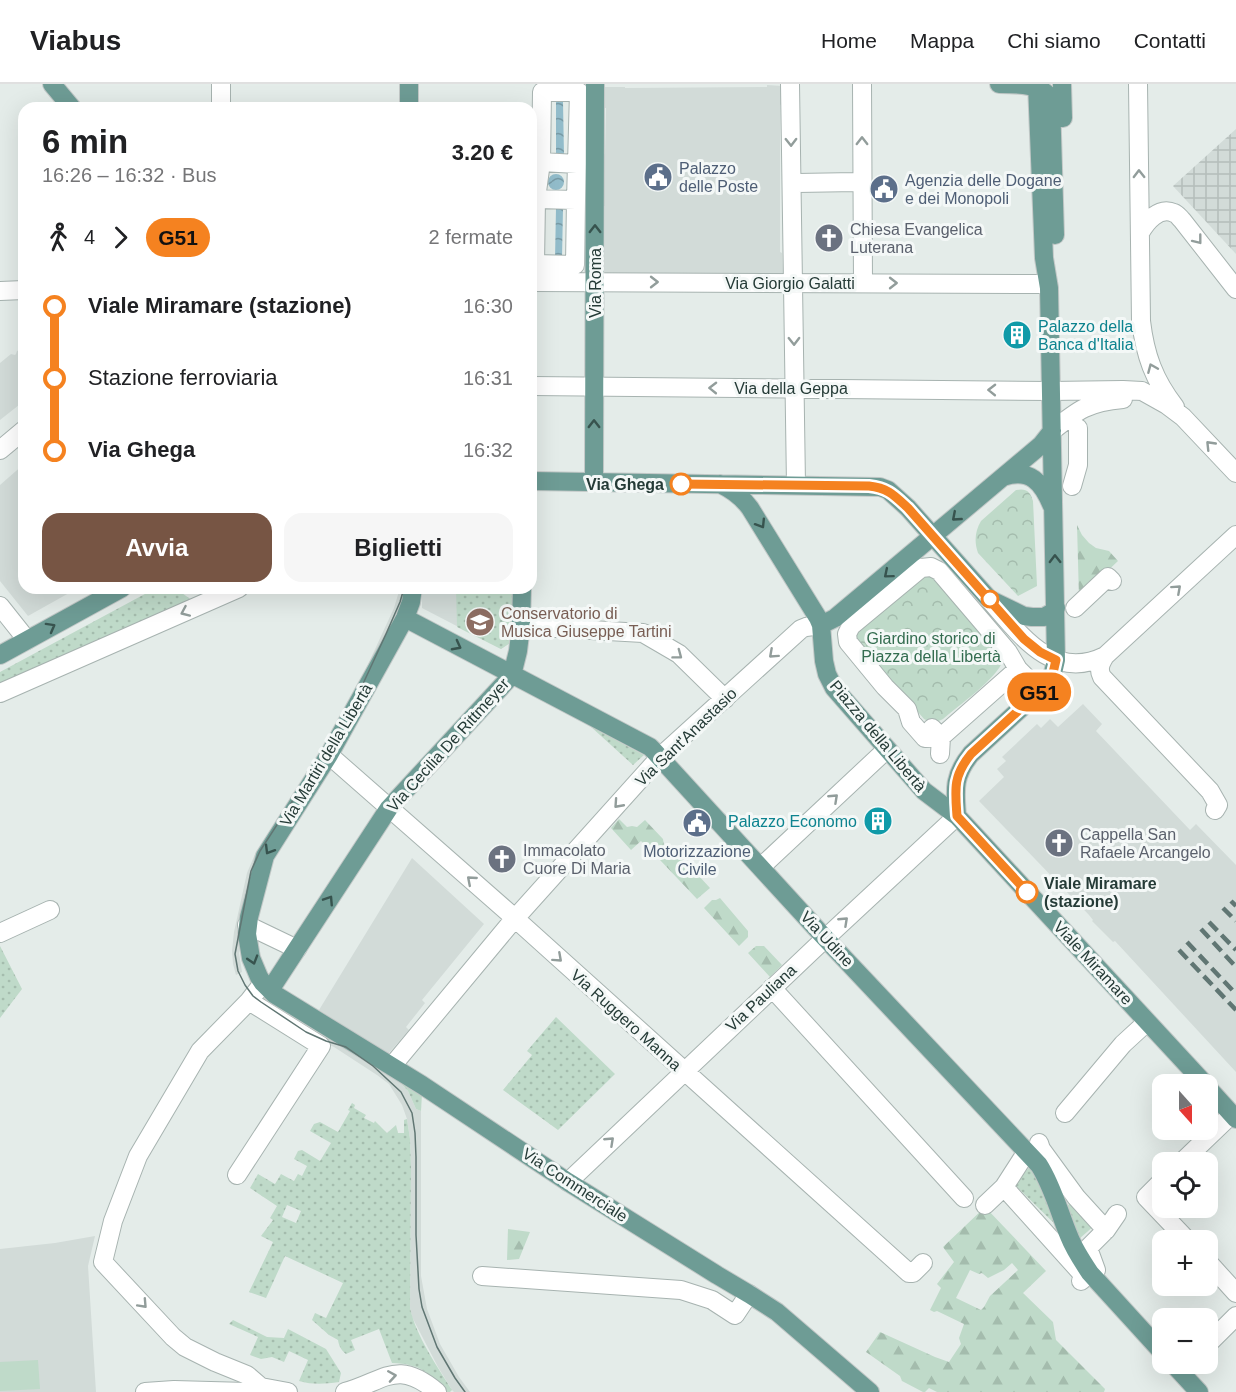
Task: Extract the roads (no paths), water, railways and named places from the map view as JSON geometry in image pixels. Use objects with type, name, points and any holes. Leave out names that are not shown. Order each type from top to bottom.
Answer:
[{"type":"main road","points":[[52,84],[67,102]]},
{"type":"main road","points":[[409,84],[409,102]]},
{"type":"main road","points":[[999,84],[1037,84],[1047,90],[1051,101],[1055,246]]},
{"type":"main road","points":[[957,816],[955,798],[957,776],[963,763],[1042,689],[1053,673],[1056,660],[1048,286],[1044,258],[1037,84]]},
{"type":"main road","points":[[1048,286],[1063,205],[1065,181],[1062,84]]},
{"type":"main road","name":"Via Roma","points":[[586,88],[584,273],[595,387],[594,482]]},
{"type":"main road","points":[[720,484],[739,496],[750,508],[822,626],[835,618],[933,537],[1041,445],[1052,431]]},
{"type":"main road","points":[[1001,478],[1022,474],[1036,480],[1049,498],[1054,510]]},
{"type":"main road","points":[[537,482],[880,487],[888,490],[908,508],[989,599],[1024,616],[1044,617],[1056,608]]},
{"type":"main road","points":[[0,655],[112,594]]},
{"type":"main road","name":"Via Martiri della Libertà","points":[[247,926],[265,856],[329,755],[405,618],[412,594]]},
{"type":"main road","name":"Via Cecilia De Rittmeyer","points":[[267,986],[297,949],[389,808],[512,675],[518,651],[522,594]]},
{"type":"main road","name":"Via Udine","points":[[405,618],[650,747],[825,938],[1039,1165],[1047,1178],[1070,1238],[1090,1273],[1152,1341]]},
{"type":"main road","name":"Piazza della Libertà","points":[[822,626],[824,661],[834,688],[924,791],[957,816]]},
{"type":"main road","name":"Viale Miramare","points":[[957,816],[1195,1074]]},
{"type":"main road","points":[[247,926],[254,967],[267,986]]},
{"type":"main road","name":"Via Commerciale","points":[[267,986],[395,1062],[568,1182],[777,1312],[870,1392]]},
{"type":"main road","name":"Viale Miramare","points":[[1218,1099],[1234,1117]]},
{"type":"main road","points":[[1186,1374],[1199,1392]]},
{"type":"street","points":[[221,84],[221,102]]},
{"type":"street","points":[[790,84],[796,485]]},
{"type":"street","points":[[862,84],[863,283]]},
{"type":"street","points":[[1138,84],[1141,321],[1146,354],[1162,389],[1183,417],[1236,472]]},
{"type":"street","points":[[537,192],[541,162],[537,88],[586,88],[577,164],[576,200],[584,273],[537,271]]},
{"type":"street","points":[[541,162],[577,164]]},
{"type":"street","points":[[796,183],[856,182]]},
{"type":"street","points":[[537,199],[576,200]]},
{"type":"street","points":[[1140,233],[1153,216],[1164,212],[1174,212],[1236,289]]},
{"type":"street","name":"Via Giorgio Galatti","points":[[537,271],[793,283],[1048,286]]},
{"type":"street","points":[[0,291],[18,290]]},
{"type":"street","name":"Via della Geppa","points":[[537,386],[1123,390],[1142,391],[1183,417]]},
{"type":"street","points":[[1052,431],[1077,411],[1110,400],[1131,398],[1149,400],[1183,417]]},
{"type":"street","points":[[1072,486],[1078,428]]},
{"type":"street","points":[[0,450],[18,435]]},
{"type":"street","points":[[989,599],[1032,646],[1047,656],[1080,664],[1093,662],[1105,656],[1236,535]]},
{"type":"street","points":[[936,567],[972,611],[1010,651],[1023,674],[977,698],[961,728],[940,746],[925,738],[911,722],[911,714],[848,642],[845,632],[921,568],[936,567]]},
{"type":"street","points":[[1075,608],[1108,577],[1112,581]]},
{"type":"street","points":[[0,693],[224,594]]},
{"type":"street","points":[[0,606],[27,640]]},
{"type":"street","points":[[521,626],[643,633],[679,654],[725,699]]},
{"type":"street","name":"Via Sant'Anastasio","points":[[395,1062],[515,919],[660,757],[801,629],[822,626]]},
{"type":"street","points":[[1105,656],[1100,666],[1102,677],[1210,791],[1218,805],[1215,810]]},
{"type":"street","points":[[761,867],[887,748]]},
{"type":"street","name":"Via Ruggero Manna","points":[[329,755],[909,1273],[913,1273],[923,1263]]},
{"type":"street","name":"Via Pauliana","points":[[568,1182],[957,816]]},
{"type":"street","points":[[0,933],[50,910]]},
{"type":"street","points":[[247,926],[297,949]]},
{"type":"street","points":[[267,986],[200,1051],[138,1156],[113,1221],[103,1262],[185,1347],[248,1375],[261,1386],[288,1392]]},
{"type":"street","points":[[772,988],[964,1198]]},
{"type":"street","points":[[237,1175],[321,1046],[249,1001]]},
{"type":"street","points":[[1065,1113],[1123,1044],[1147,1022]]},
{"type":"street","points":[[1194,1152],[1234,1117]]},
{"type":"street","points":[[985,1205],[1004,1187],[1035,1148],[1107,1230]]},
{"type":"street","points":[[1004,1187],[1085,1277],[1081,1281]]},
{"type":"street","points":[[1152,1191],[1146,1197],[1152,1203]]},
{"type":"street","points":[[1096,1270],[1088,1248],[1107,1230],[1117,1214]]},
{"type":"street","points":[[1166,1218],[1177,1230]]},
{"type":"street","points":[[1218,1273],[1236,1293]]},
{"type":"street","points":[[482,1276],[681,1290],[712,1300],[735,1315],[750,1294]]},
{"type":"street","points":[[1218,1334],[1236,1316]]},
{"type":"street","points":[[345,1392],[389,1375],[404,1374],[418,1379],[437,1392]]},
{"type":"street","points":[[145,1392],[174,1390],[247,1392],[261,1386]]},
{"type":"water","points":[[556,102],[563,102],[564,156],[556,156]]},
{"type":"water","points":[[553,174],[559,174],[564,182],[562,188],[553,190],[548,185],[548,179]]},
{"type":"water","points":[[556,207],[563,208],[562,260],[555,260]]},
{"type":"tram line","points":[[402,594],[345,720],[260,851],[251,871],[235,954],[238,971],[253,996],[306,1032],[346,1047],[373,1066],[401,1092],[412,1113],[415,1133],[416,1235],[422,1307],[437,1347],[465,1392]]},
{"type":"railway","points":[[1231,901],[1236,906]]},
{"type":"railway","points":[[1223,908],[1236,921]]},
{"type":"railway","points":[[1209,922],[1236,950]]},
{"type":"railway","points":[[1201,929],[1236,967]]},
{"type":"railway","points":[[1187,942],[1236,994]]},
{"type":"railway","points":[[1179,950],[1236,1010]]},
{"type":"place","name":"Palazzo delle Poste","points":[[658,177]]},
{"type":"place","name":"Agenzia delle Dogane e dei Monopoli","points":[[884,189]]},
{"type":"place","name":"Chiesa Evangelica Luterana","points":[[829,238]]},
{"type":"place","name":"Palazzo della Banca d'Italia","points":[[1017,335]]},
{"type":"place","name":"Via Ghega","points":[[681,484]]},
{"type":"place","name":"Conservatorio di Musica Giuseppe Tartini","points":[[480,622]]},
{"type":"place","name":"Palazzo Economo","points":[[878,821]]},
{"type":"place","name":"Motorizzazione Civile","points":[[697,823]]},
{"type":"place","name":"Cappella San Rafaele Arcangelo","points":[[1059,843]]},
{"type":"place","name":"Immacolato Cuore Di Maria","points":[[502,859]]},
{"type":"place","name":"Viale Miramare (stazione)","points":[[1027,892]]},
{"type":"park label","name":"Giardino storico di Piazza della Libertà","points":[[931,647]]}]
